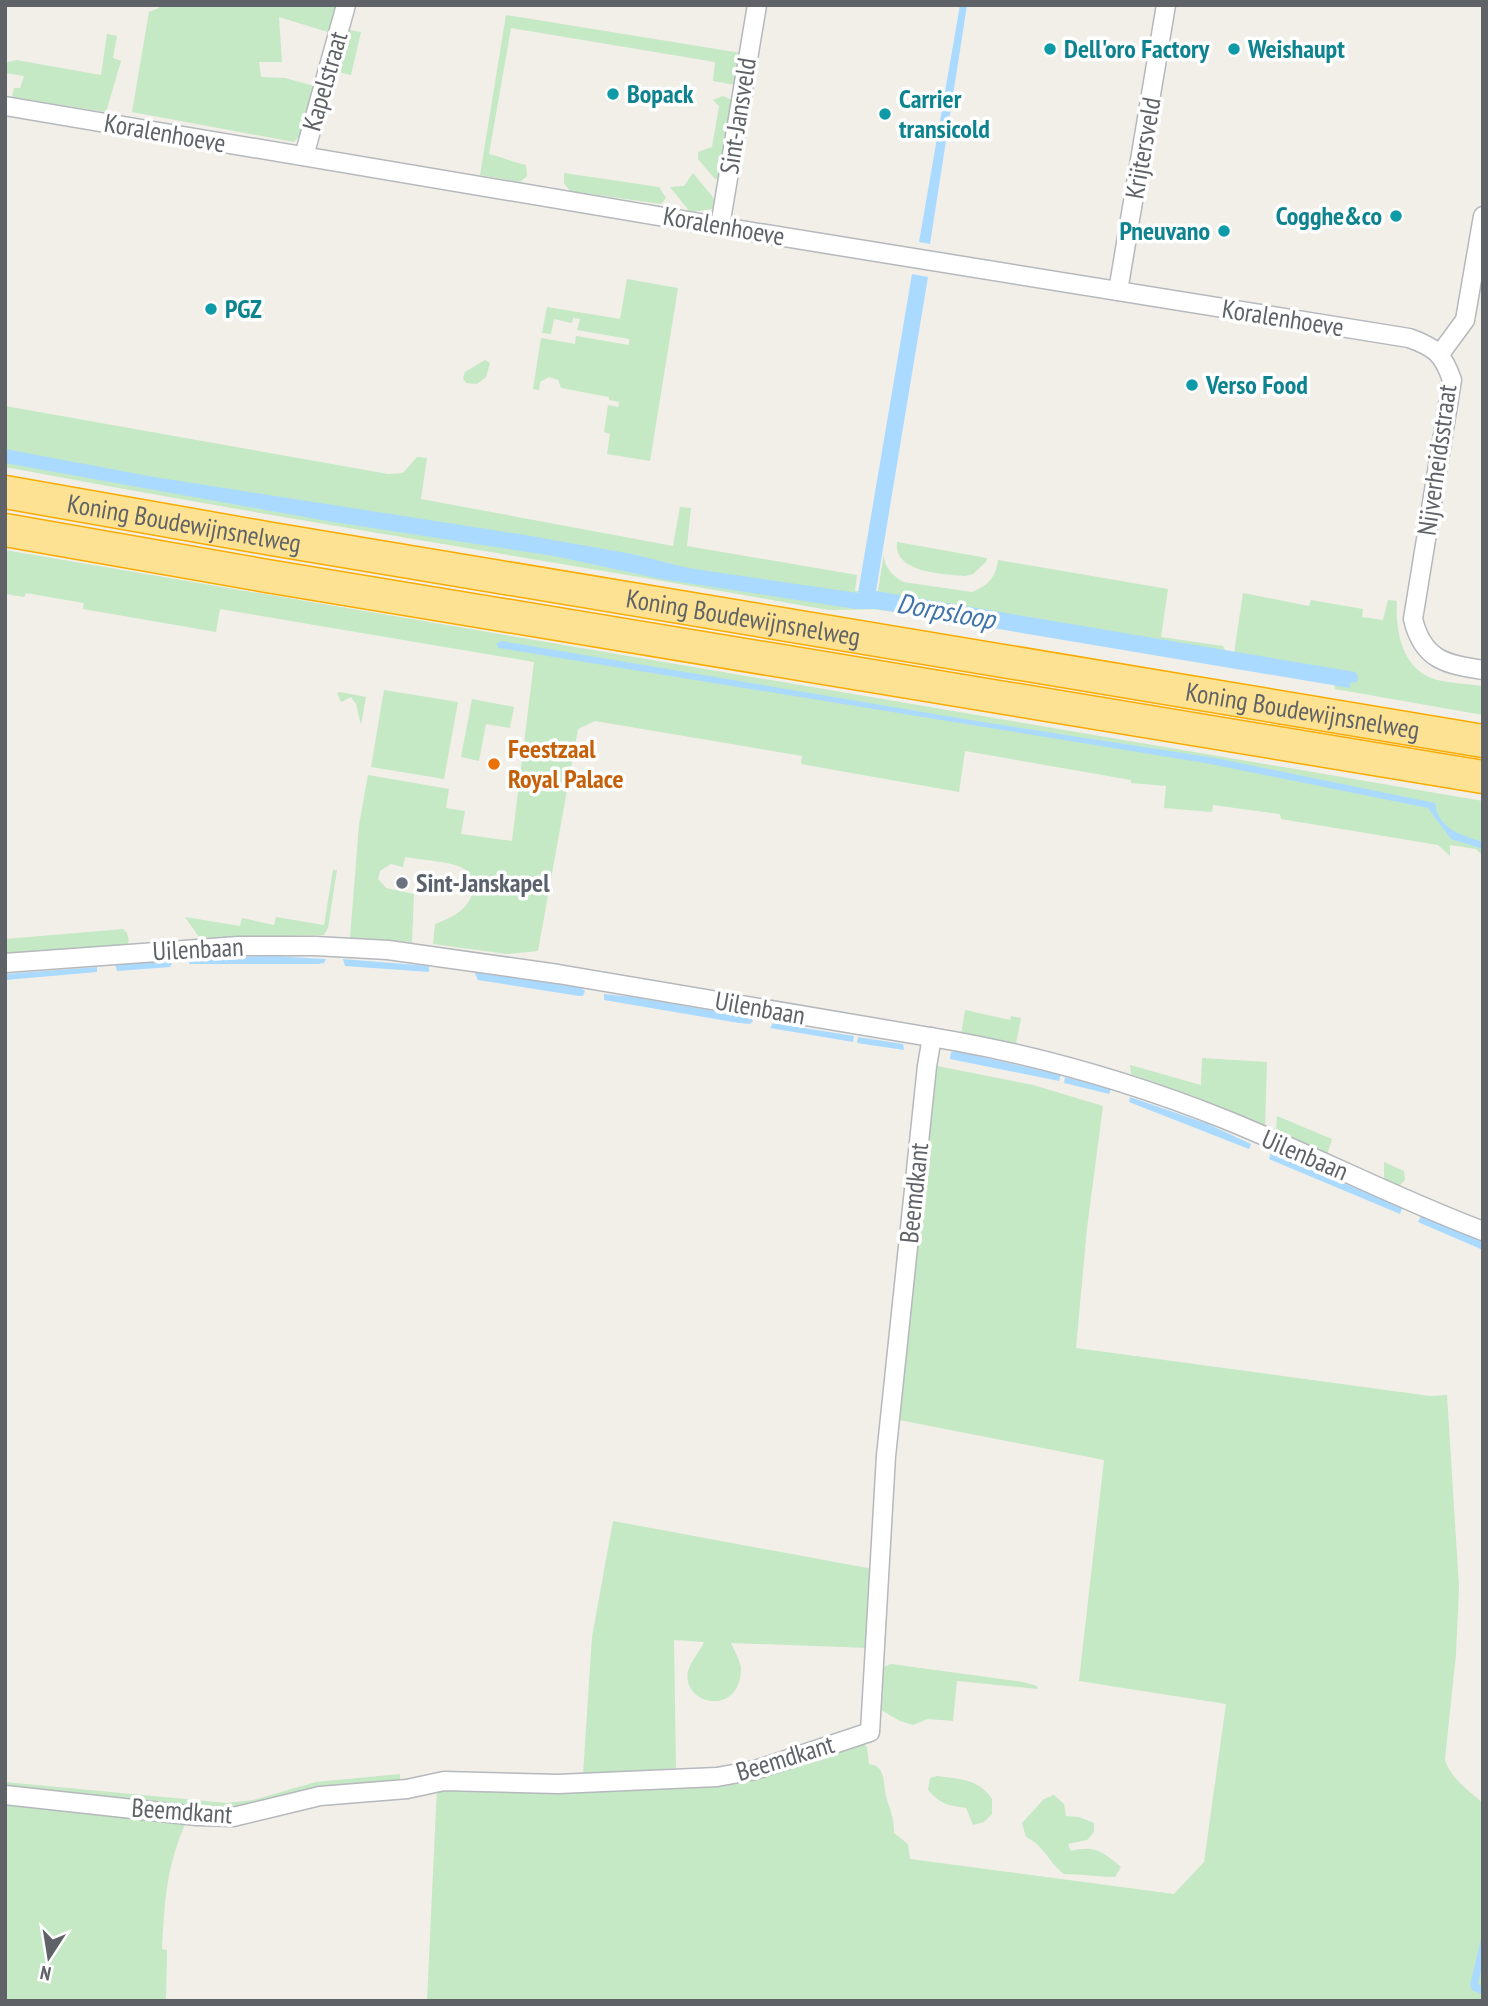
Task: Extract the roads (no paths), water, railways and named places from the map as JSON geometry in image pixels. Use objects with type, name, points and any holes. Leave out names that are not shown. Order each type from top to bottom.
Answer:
[{"type":"highway","name":"Koning Boudewijnsnelweg","points":[[5,492],[328,549],[1483,741]]},
{"type":"highway","name":"Koning Boudewijnsnelweg","points":[[5,530],[267,576],[1483,777]]},
{"type":"street","name":"Kapelstraat","points":[[304,156],[346,5]]},
{"type":"street","name":"Sint-Jansveld","points":[[720,226],[757,5]]},
{"type":"street","name":"Krijtersveld","points":[[1118,292],[1166,5]]},
{"type":"street","name":"Koralenhoeve","points":[[5,106],[1409,338],[1426,344],[1440,354]]},
{"type":"street","name":"Nijverheidsstraat","points":[[1483,216],[1465,320],[1440,354],[1452,380],[1451,396],[1413,619],[1425,649],[1439,660],[1483,670]]},
{"type":"street","name":"Uilenbaan","points":[[5,962],[239,946],[304,945],[388,950],[558,974],[1009,1051],[1123,1082],[1224,1119],[1483,1231]]},
{"type":"street","name":"Beemdkant","points":[[5,1795],[197,1816],[233,1817],[320,1796],[407,1789],[443,1781],[558,1784],[718,1777],[755,1770],[870,1732],[886,1456],[932,1037]]},
{"type":"water","points":[[960,5],[967,5],[930,244],[919,242]]},
{"type":"water","name":"Dorpsloop","points":[[912,274],[928,277],[876,591],[1355,672],[1358,676],[1357,682],[1350,683],[1350,688],[927,617],[856,609],[661,579],[554,556],[327,521],[5,463],[5,449],[154,477],[525,535],[632,554],[688,568],[858,593]]},
{"type":"water","points":[[501,641],[970,720],[1215,758],[1435,803],[1437,812],[1446,825],[1483,842],[1483,849],[1451,839],[1428,808],[1205,763],[499,648],[496,644]]},
{"type":"water","points":[[273,956],[326,959],[324,963],[318,964],[189,964],[190,959]]},
{"type":"water","points":[[343,959],[429,966],[429,972],[345,966]]},
{"type":"water","points":[[155,961],[172,963],[170,967],[117,971],[115,964]]},
{"type":"water","points":[[97,967],[97,972],[5,980],[5,974]]},
{"type":"water","points":[[476,971],[581,988],[585,991],[583,996],[579,996],[478,980]]},
{"type":"water","points":[[604,994],[738,1015],[753,1021],[750,1024],[739,1023],[604,1000]]},
{"type":"water","points":[[773,1023],[854,1036],[853,1042],[770,1028]]},
{"type":"water","points":[[858,1037],[903,1044],[904,1050],[857,1043]]},
{"type":"water","points":[[951,1052],[1061,1075],[1059,1081],[950,1059]]},
{"type":"water","points":[[1065,1077],[1111,1089],[1109,1094],[1064,1083]]},
{"type":"water","points":[[1130,1097],[1208,1124],[1251,1144],[1249,1149],[1129,1102]]},
{"type":"water","points":[[1271,1152],[1402,1208],[1400,1214],[1269,1159]]},
{"type":"water","points":[[1421,1216],[1483,1242],[1483,1250],[1418,1222]]},
{"type":"water","points":[[1483,1931],[1483,1964],[1478,1984],[1483,1986],[1483,1995],[1472,1990],[1470,1985]]},
{"type":"place","name":"Dell'oro Factory","points":[[1050,49]]},
{"type":"place","name":"Weishaupt","points":[[1234,49]]},
{"type":"place","name":"Bopack","points":[[613,94]]},
{"type":"place","name":"Carrier transicold","points":[[885,114]]},
{"type":"place","name":"Cogghe&co","points":[[1396,216]]},
{"type":"place","name":"Pneuvano","points":[[1224,231]]},
{"type":"place","name":"PGZ","points":[[211,309]]},
{"type":"place","name":"Verso Food","points":[[1192,385]]},
{"type":"place","name":"Feestzaal Royal Palace","points":[[494,764]]},
{"type":"place","name":"Sint-Janskapel","points":[[402,883]]}]
